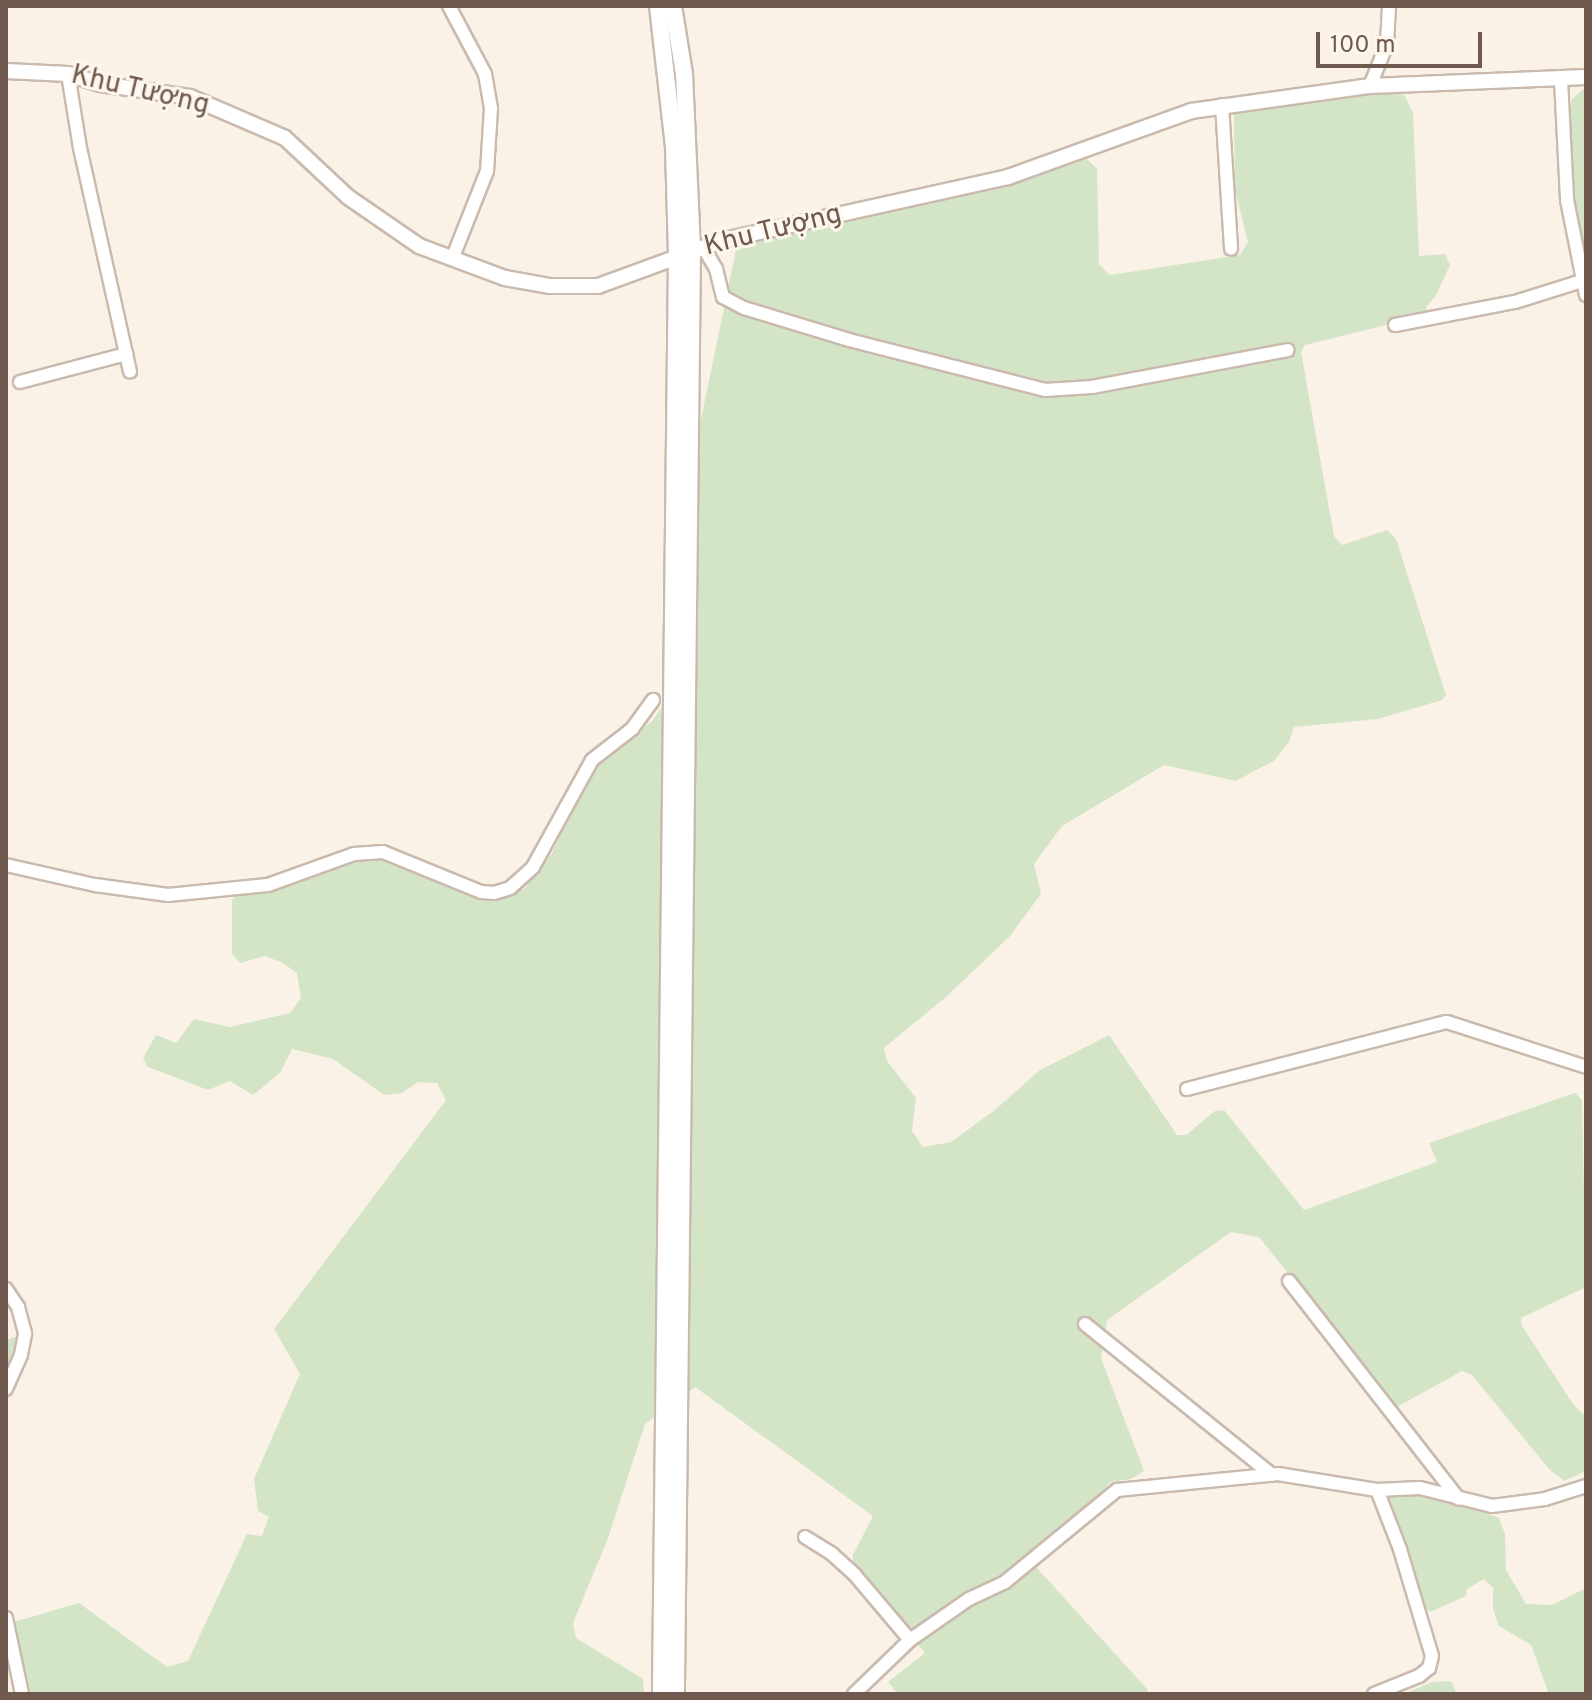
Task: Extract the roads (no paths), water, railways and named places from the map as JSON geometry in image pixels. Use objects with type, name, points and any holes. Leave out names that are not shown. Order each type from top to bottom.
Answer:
[{"type":"main road","points":[[658,6],[674,147],[691,252],[661,1694]]},
{"type":"main road","points":[[673,6],[684,74],[691,252],[676,1694]]},
{"type":"street","points":[[449,6],[485,74],[491,108],[487,171],[453,257]]},
{"type":"street","points":[[1370,86],[1387,44],[1389,6]]},
{"type":"street","name":"Khu Tượng","points":[[6,71],[68,74],[100,84],[190,97],[271,129],[285,138],[348,197],[388,228],[419,246],[505,278],[550,286],[598,286],[691,252],[1008,177],[1113,137],[1222,105],[1370,86],[1586,77]]},
{"type":"street","points":[[68,74],[80,148],[130,371]]},
{"type":"street","points":[[1561,80],[1567,200],[1586,295]]},
{"type":"street","points":[[1222,105],[1231,249]]},
{"type":"street","points":[[691,252],[716,269],[723,297],[744,308],[849,340],[1045,390],[1092,387],[1288,350]]},
{"type":"street","points":[[1395,325],[1515,302],[1582,281]]},
{"type":"street","points":[[20,382],[126,354]]},
{"type":"street","points":[[6,865],[95,885],[168,895],[268,885],[354,854],[383,852],[481,892],[494,893],[510,888],[533,867],[592,760],[632,729],[653,700]]},
{"type":"street","points":[[1187,1089],[1447,1022],[1586,1067]]},
{"type":"street","points":[[1289,1281],[1459,1499]]},
{"type":"street","points":[[6,1289],[18,1307],[25,1334],[21,1355],[6,1389]]},
{"type":"street","points":[[1085,1324],[1272,1475]]},
{"type":"street","points":[[854,1694],[910,1640],[969,1599],[1005,1582],[1117,1490],[1272,1475],[1377,1490],[1420,1488],[1459,1499],[1502,1505],[1545,1499],[1586,1486]]},
{"type":"street","points":[[1374,1694],[1419,1676],[1429,1668],[1432,1656],[1400,1549],[1377,1490]]},
{"type":"street","points":[[805,1537],[832,1554],[855,1575],[910,1640]]},
{"type":"street","points":[[6,1618],[22,1694]]}]
